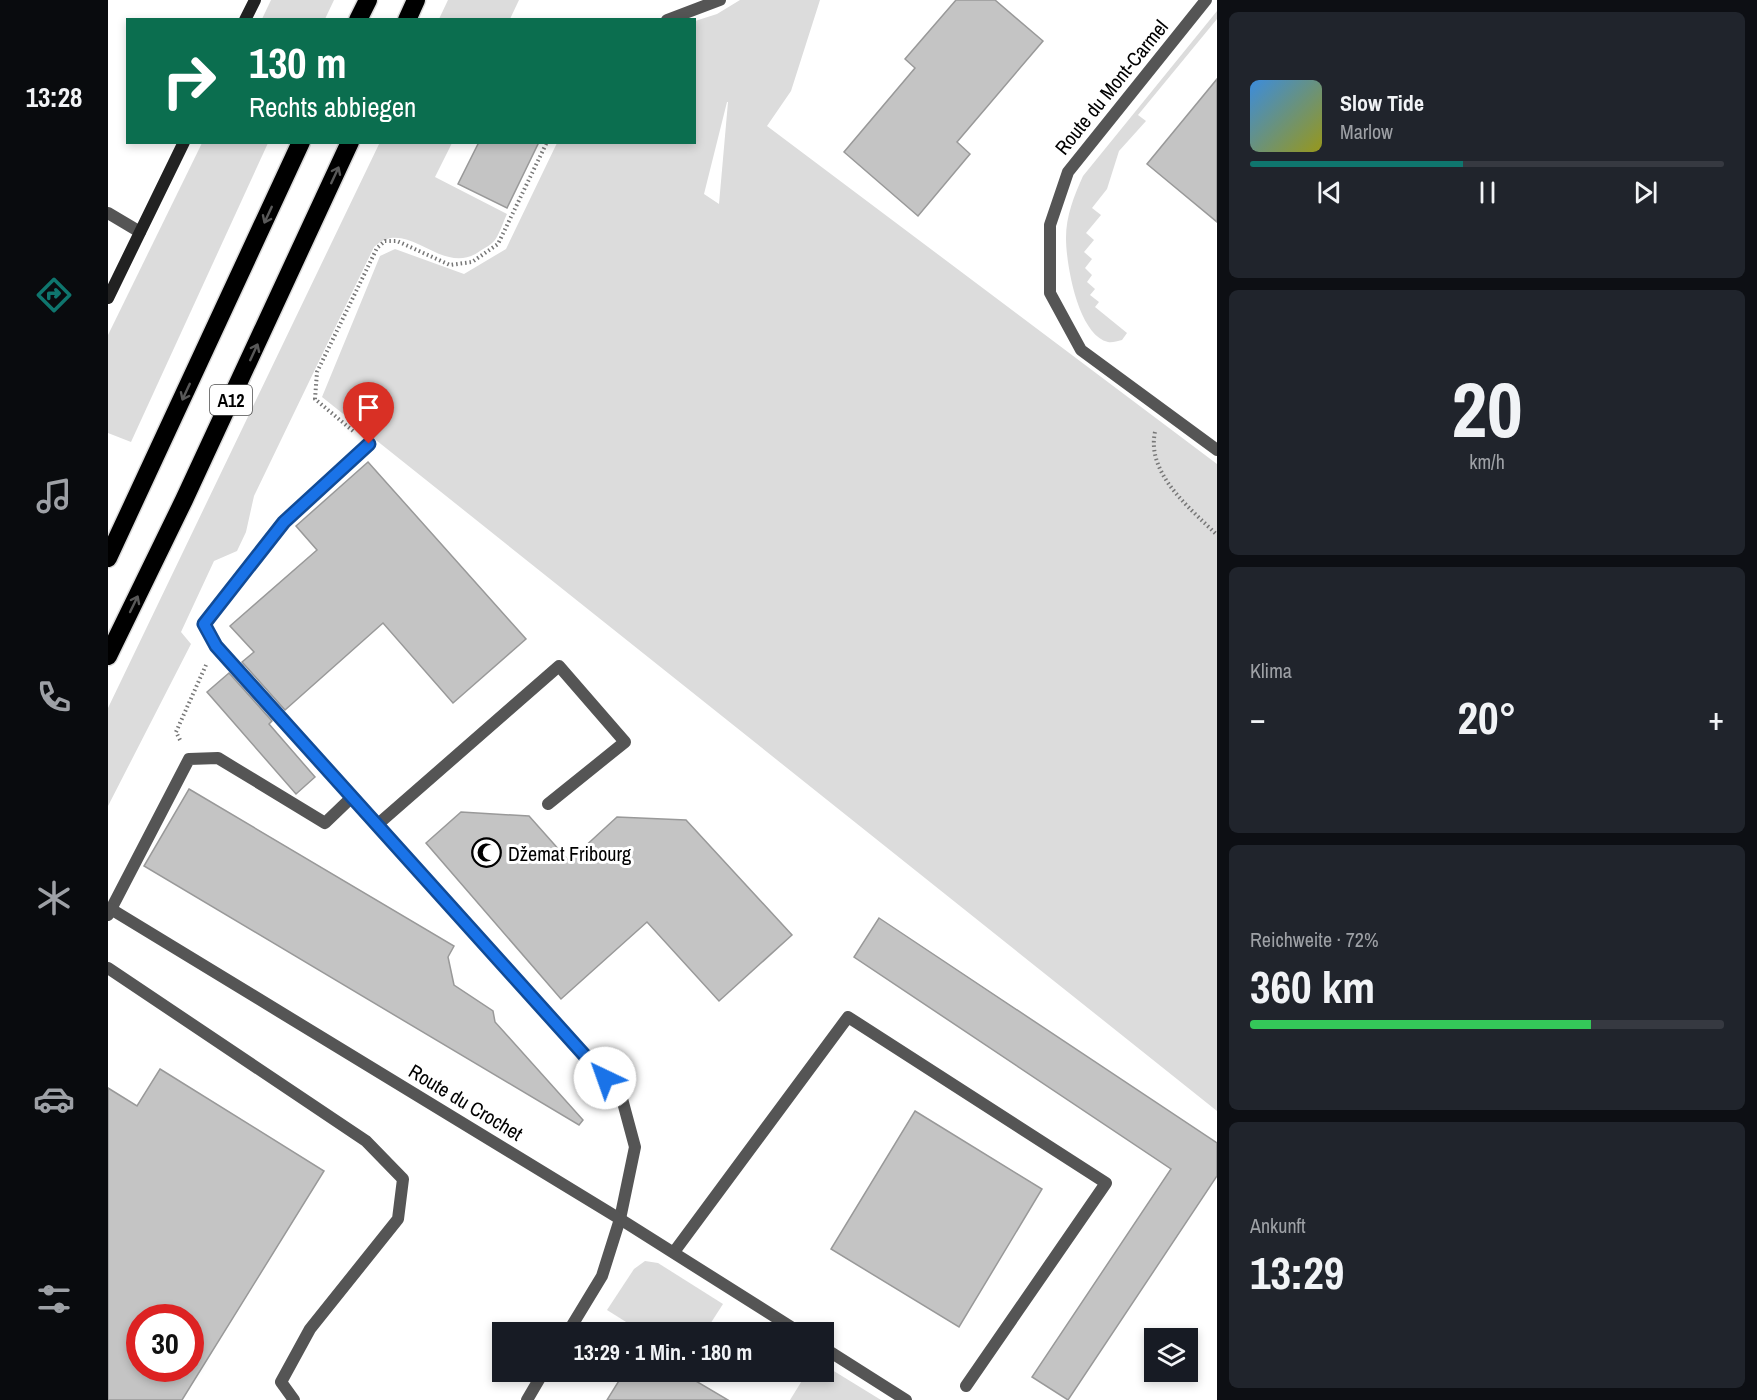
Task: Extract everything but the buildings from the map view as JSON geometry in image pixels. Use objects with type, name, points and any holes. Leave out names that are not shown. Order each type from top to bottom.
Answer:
[{"type":"highway","points":[[359,18],[368,0]]},
{"type":"highway","points":[[408,18],[416,0]]},
{"type":"highway","name":"A12","points":[[108,558],[301,144]]},
{"type":"highway","name":"A12","points":[[108,657],[184,500],[349,144]]},
{"type":"street","points":[[246,18],[255,0]]},
{"type":"street","points":[[672,18],[720,0]]},
{"type":"street","name":"Route du Mont-Carmel","points":[[1206,0],[1068,172],[1050,225],[1050,293],[1081,350],[1217,450]]},
{"type":"street","points":[[108,298],[183,144]]},
{"type":"street","points":[[108,213],[140,232]]},
{"type":"street","points":[[369,444],[284,522],[204,624],[216,646],[621,1095],[635,1147],[621,1219],[602,1276],[574,1322]]},
{"type":"street","points":[[377,825],[559,666],[625,742],[548,804]]},
{"type":"street","points":[[109,912],[189,759],[218,758],[325,823],[351,798]]},
{"type":"street","name":"Route du Crochet","points":[[109,912],[621,1219],[783,1322]]},
{"type":"street","points":[[108,968],[366,1141],[403,1179],[398,1219],[310,1329],[281,1382],[294,1400]]},
{"type":"street","points":[[674,1252],[848,1017],[1106,1183],[966,1386]]},
{"type":"street","points":[[834,1354],[906,1400]]},
{"type":"street","points":[[527,1400],[538,1382]]},
{"type":"path","points":[[369,444],[315,399],[317,372],[377,248],[385,241],[397,241],[450,265],[472,262],[498,244],[546,144]]},
{"type":"path","points":[[1161,410],[1154,438],[1157,458],[1166,482],[1217,535]]},
{"type":"path","points":[[189,759],[176,732],[216,646]]},
{"type":"shaded area","points":[[271,0],[334,0],[325,18],[262,18]]},
{"type":"shaded area","points":[[448,0],[519,0],[510,18],[439,18]]},
{"type":"shaded area","points":[[740,0],[820,0],[791,91],[767,126],[1217,464],[1217,1111],[322,397],[380,256],[395,249],[464,274],[506,249],[557,144],[696,144],[696,21],[717,14]],"holes":[[[728,102],[719,204],[704,194]]]},
{"type":"shaded area","points":[[1217,11],[1217,19],[1138,115],[1146,121],[1119,151],[1107,189],[1092,208],[1101,215],[1086,233],[1094,240],[1084,252],[1092,259],[1085,268],[1092,275],[1087,282],[1095,289],[1090,295],[1099,302],[1095,307],[1127,333],[1122,340],[1108,342],[1098,337],[1089,326],[1071,280],[1066,230],[1071,206],[1083,176]]},
{"type":"shaded area","points":[[202,144],[268,144],[131,442],[108,433],[108,335]]},
{"type":"shaded area","points":[[379,144],[452,144],[435,177],[507,214],[498,234],[488,246],[466,258],[452,258],[438,254],[399,238],[386,239],[374,247],[254,496],[246,532],[237,551],[214,561],[181,632],[191,644],[108,806],[108,708]]},
{"type":"shaded area","points":[[645,1261],[658,1263],[723,1304],[711,1322],[626,1322],[607,1310],[634,1269]]},
{"type":"shaded area","points":[[834,1371],[881,1400],[790,1400],[801,1382],[834,1382]]},
{"type":"place","name":"Džemat Fribourg","points":[[487,853]]},
{"type":"route","points":[[369,444],[284,522],[204,624],[216,646],[605,1078]]}]
